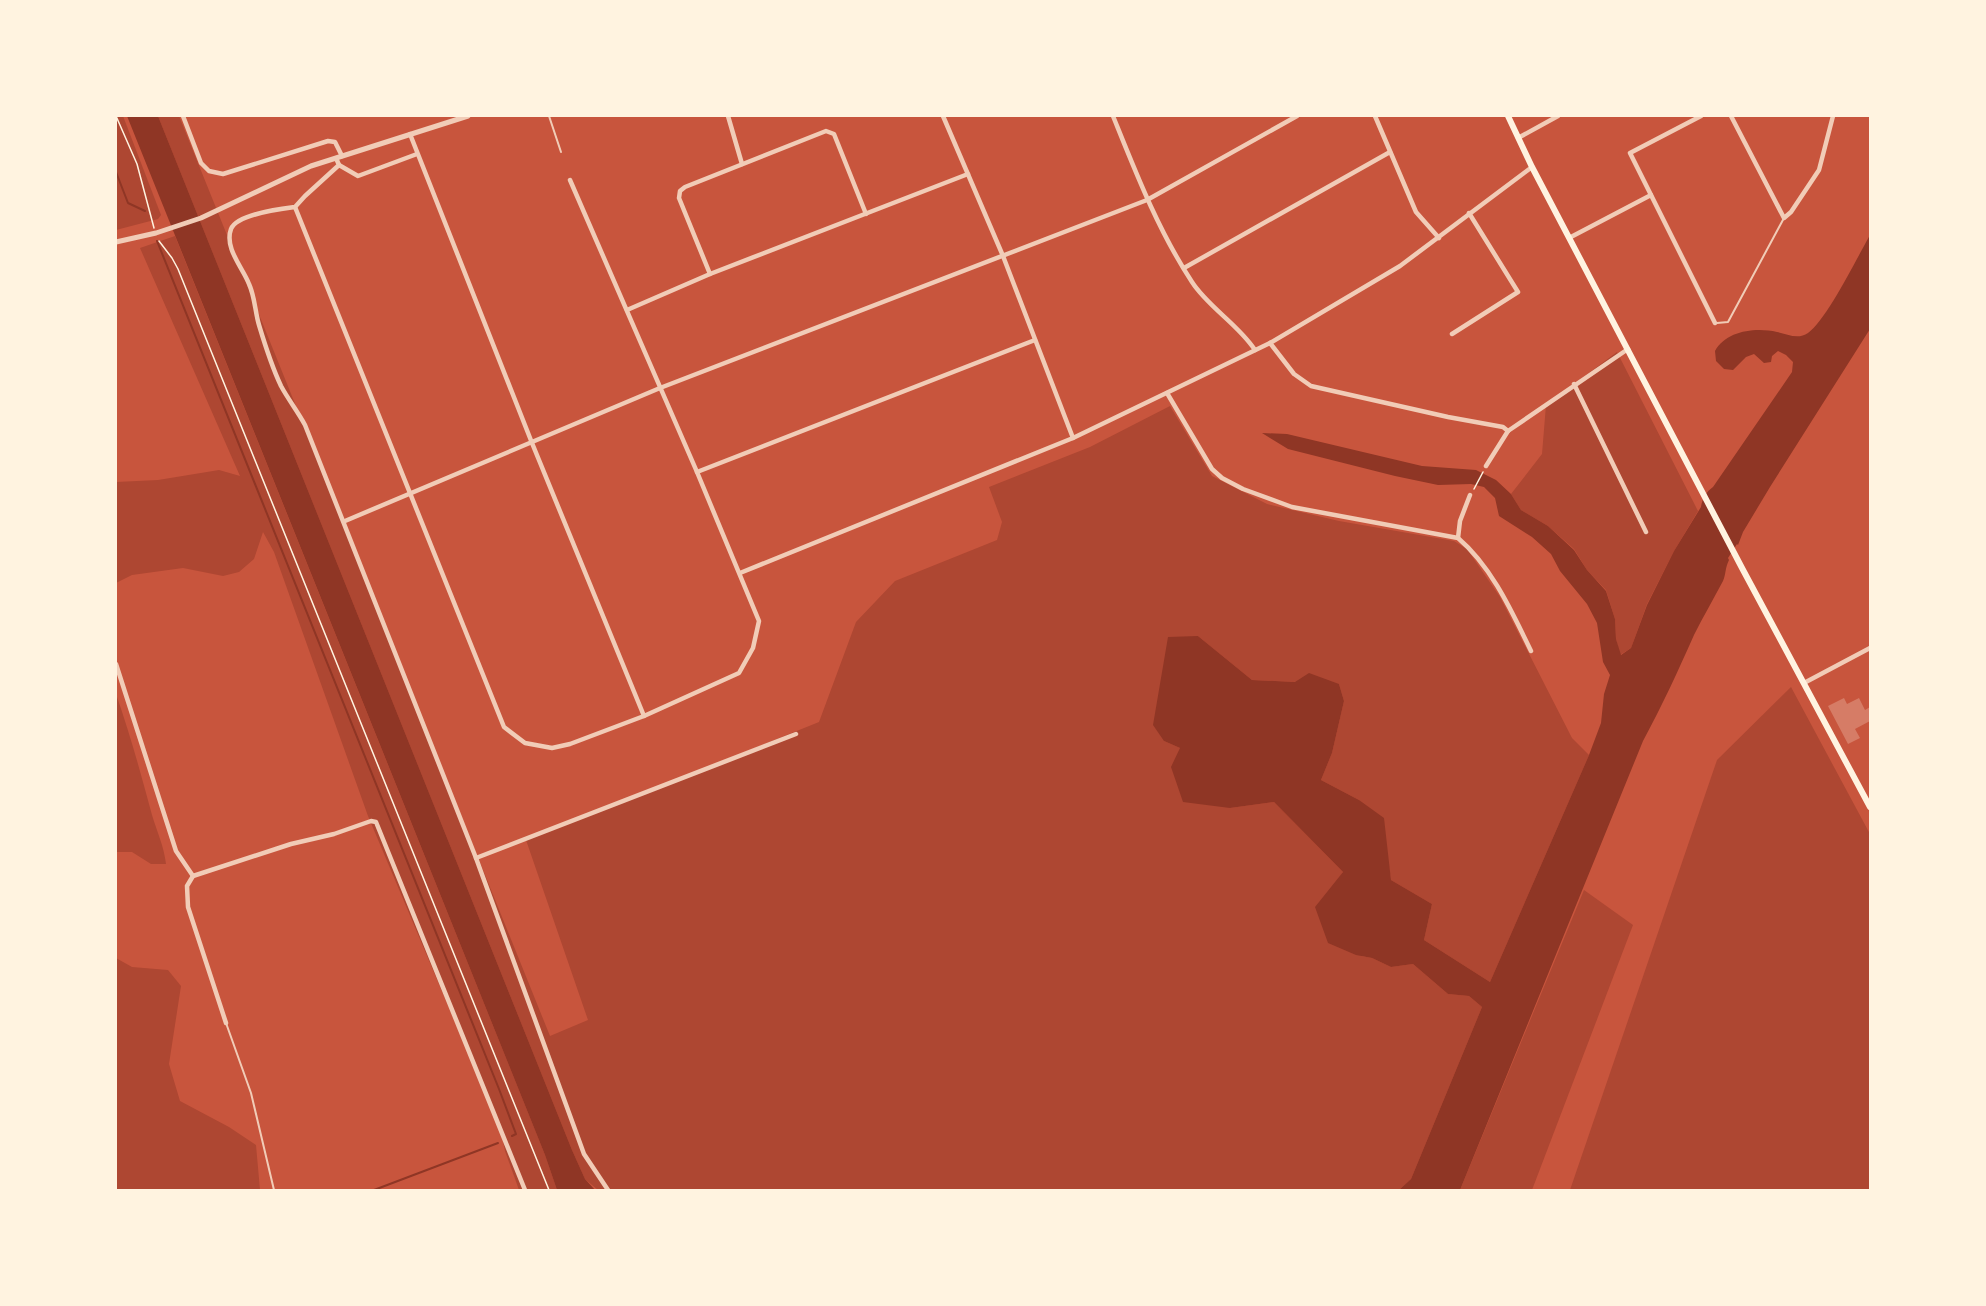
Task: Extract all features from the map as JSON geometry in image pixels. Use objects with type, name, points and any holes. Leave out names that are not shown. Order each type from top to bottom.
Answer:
[{"type":"main road","points":[[1508,116],[1569,238],[1742,568],[1870,806]]},
{"type":"street","points":[[183,116],[201,163],[209,171],[223,174],[328,141],[335,142],[339,165],[295,207],[279,209],[238,221],[232,227],[230,236],[232,249],[250,285],[272,364],[282,387],[305,425],[345,521],[476,858],[584,1154],[608,1191]]},
{"type":"street","points":[[116,242],[155,230],[163,231],[201,218],[290,176],[339,157],[468,116]]},
{"type":"street","points":[[728,116],[742,164]]},
{"type":"street","points":[[943,116],[1003,256],[1073,438]]},
{"type":"street","points":[[1121,116],[1113,117],[1164,236],[1193,285],[1255,350]]},
{"type":"street","points":[[345,521],[660,388],[1147,200],[1297,116]]},
{"type":"street","points":[[1375,116],[1416,212],[1439,238]]},
{"type":"street","points":[[1518,138],[1558,116]]},
{"type":"street","points":[[1701,116],[1630,153],[1715,323]]},
{"type":"street","points":[[1731,116],[1784,218],[1791,212],[1819,170],[1833,116]]},
{"type":"street","points":[[710,274],[679,198],[680,191],[826,131],[834,134],[866,214]]},
{"type":"street","points":[[410,134],[532,443],[644,716]]},
{"type":"street","points":[[1184,268],[1390,152]]},
{"type":"street","points":[[339,165],[358,176],[417,154]]},
{"type":"street","points":[[740,573],[1073,438],[1270,343],[1366,287],[1439,238],[1532,166]]},
{"type":"street","points":[[627,310],[710,274],[968,174]]},
{"type":"street","points":[[295,207],[504,727],[525,743],[552,748],[570,744],[644,716],[739,673],[753,648],[759,621],[570,180]]},
{"type":"street","points":[[1569,238],[1651,195]]},
{"type":"street","points":[[1452,334],[1518,292],[1469,213]]},
{"type":"street","points":[[697,472],[1035,340]]},
{"type":"street","points":[[1270,343],[1294,374],[1311,386],[1503,427],[1508,431]]},
{"type":"street","points":[[1486,466],[1508,431],[1628,349]]},
{"type":"street","points":[[1574,384],[1646,532]]},
{"type":"street","points":[[1167,393],[1212,469],[1222,478],[1243,489],[1292,507],[1458,538],[1488,573],[1509,606],[1531,651]]},
{"type":"street","points":[[1458,538],[1460,521],[1470,495]]},
{"type":"street","points":[[1804,683],[1870,648]]},
{"type":"street","points":[[116,664],[176,851],[193,876]]},
{"type":"street","points":[[476,858],[796,734]]},
{"type":"street","points":[[226,1023],[188,907],[187,886],[193,876],[281,847],[334,834],[372,820],[376,822],[525,1191]]},
{"type":"lane","points":[[549,116],[561,152]]},
{"type":"lane","points":[[1715,323],[1728,322],[1784,218]]},
{"type":"lane","points":[[226,1023],[251,1093],[274,1191]]},
{"type":"path","points":[[116,116],[136,164],[161,246],[166,249],[178,269],[549,1191]]},
{"type":"path","points":[[1470,495],[1486,466]]},
{"type":"shaded area","points":[[116,116],[123,116],[161,215],[158,219],[116,230]]},
{"type":"shaded area","points":[[127,116],[158,116],[572,1150],[585,1179],[595,1190],[557,1190],[545,1155]]},
{"type":"shaded area","points":[[158,116],[179,116],[550,1036],[588,1020],[526,840],[819,722],[856,622],[895,581],[997,540],[1002,522],[989,487],[1090,447],[1170,406],[1212,476],[1267,504],[1339,521],[1454,541],[1467,549],[1500,597],[1572,738],[1589,755],[1490,982],[1424,940],[1432,904],[1391,880],[1387,853],[1359,800],[1321,780],[1332,753],[1344,701],[1339,684],[1252,680],[1198,636],[1164,741],[1180,748],[1230,808],[1274,802],[1343,872],[1337,881],[1361,956],[1372,958],[1391,967],[1413,964],[1448,994],[1469,996],[1482,1007],[1411,1179],[1399,1190],[598,1190],[585,1179]]},
{"type":"shaded area","points":[[1870,235],[1870,329],[1728,558],[1723,581],[1643,741],[1460,1190],[1399,1190],[1411,1179],[1482,1007],[1469,996],[1448,994],[1413,964],[1391,967],[1328,943],[1315,907],[1343,872],[1274,802],[1230,808],[1183,802],[1171,767],[1180,748],[1164,741],[1153,725],[1168,637],[1198,636],[1252,680],[1295,682],[1309,673],[1339,684],[1344,701],[1332,753],[1321,780],[1359,800],[1384,818],[1391,880],[1432,904],[1424,940],[1490,982],[1589,755],[1601,723],[1604,694],[1610,675],[1603,662],[1597,623],[1587,604],[1560,571],[1551,554],[1532,537],[1499,516],[1495,498],[1484,487],[1471,484],[1438,485],[1395,476],[1288,449],[1262,433],[1287,434],[1422,466],[1476,470],[1496,480],[1511,494],[1521,510],[1548,526],[1574,550],[1587,570],[1606,591],[1615,619],[1616,639],[1621,655],[1631,648],[1647,605],[1708,491],[1792,372],[1793,362],[1778,351],[1772,356],[1771,362],[1764,363],[1754,354],[1746,357],[1733,370],[1724,369],[1716,361],[1715,351],[1726,339],[1742,332],[1760,330],[1796,336],[1808,333],[1824,316]]},
{"type":"shaded area","points":[[175,236],[545,1155],[557,1190],[519,1190],[505,1151],[501,1131],[368,816],[274,552],[263,532],[254,559],[239,572],[223,576],[183,568],[132,575],[116,583],[116,482],[158,480],[219,470],[240,476],[140,248]]},
{"type":"shaded area","points":[[1617,352],[1698,511],[1674,551],[1647,604],[1631,648],[1620,655],[1615,619],[1606,590],[1587,570],[1574,549],[1548,526],[1521,510],[1511,494],[1542,454],[1546,405]]},
{"type":"shaded area","points":[[1791,687],[1870,834],[1870,1190],[1570,1190],[1717,760]]},
{"type":"shaded area","points":[[116,694],[166,864],[151,864],[132,852],[116,852]]},
{"type":"shaded area","points":[[1584,890],[1633,925],[1532,1190],[1460,1190]]},
{"type":"shaded area","points":[[116,958],[132,967],[168,970],[181,986],[169,1064],[180,1101],[229,1127],[256,1145],[260,1190],[116,1190]]},
{"type":"building","points":[[1844,698],[1847,704],[1859,698],[1865,710],[1870,707],[1870,721],[1855,729],[1860,738],[1848,744],[1828,706]]},
{"type":"waterway","points":[[116,172],[128,203],[145,211]]},
{"type":"waterway","points":[[157,241],[499,1089],[516,1134],[512,1136]]},
{"type":"waterway","points":[[374,1190],[498,1143]]}]
